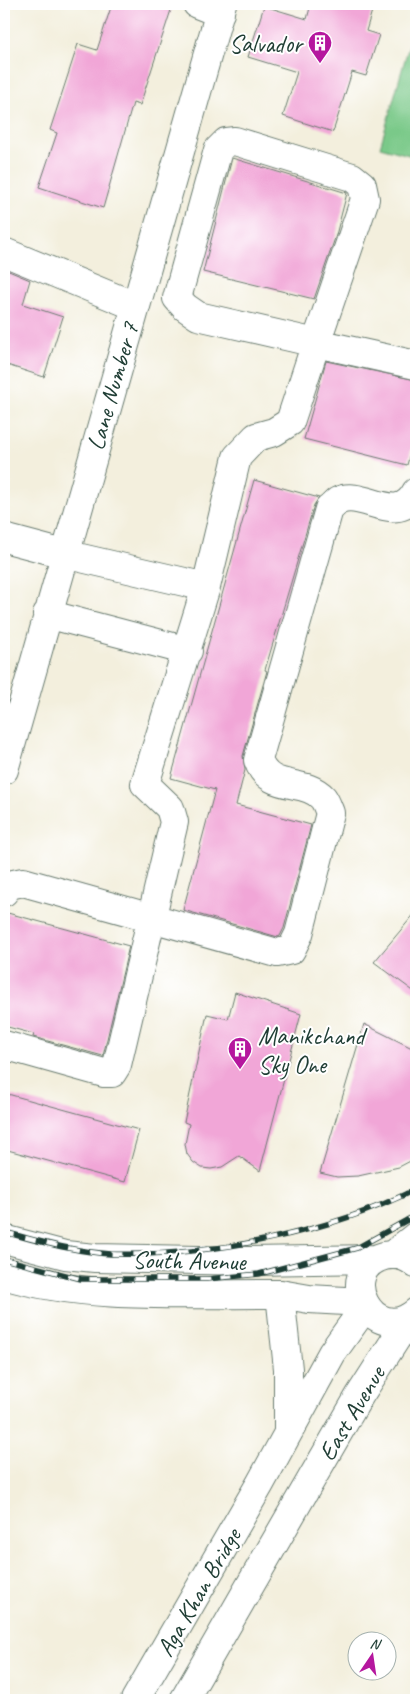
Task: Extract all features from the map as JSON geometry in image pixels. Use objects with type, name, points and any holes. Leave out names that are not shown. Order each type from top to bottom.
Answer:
[{"type":"street","name":"Lane Number 7","points":[[4,770],[135,306],[213,7]]},
{"type":"street","points":[[4,1045],[104,1073],[112,1073],[117,1065],[153,920],[174,822],[170,808],[145,784],[206,587],[237,457],[256,437],[274,432],[290,422],[316,343],[365,199],[362,186],[352,177],[235,141],[226,142],[218,150],[177,298],[184,308],[198,316],[316,343],[416,365]]},
{"type":"street","points":[[4,252],[135,306]]},
{"type":"street","points":[[4,892],[9,885],[23,882],[153,920],[277,953],[291,950],[299,934],[330,812],[324,798],[311,790],[273,779],[262,772],[258,760],[329,509],[338,501],[354,498],[391,508],[404,505],[416,492]]},
{"type":"street","points":[[4,538],[206,587]]},
{"type":"street","points":[[47,614],[188,650]]},
{"type":"street","points":[[413,1315],[399,1321],[388,1321],[378,1318],[364,1304],[360,1292],[362,1275],[368,1266],[395,1259],[416,1236]]},
{"type":"street","name":"South Avenue","points":[[4,1239],[65,1255],[96,1258],[250,1261],[395,1259]]},
{"type":"street","name":"South Avenue","points":[[4,1275],[60,1289],[93,1292],[280,1294],[309,1300],[364,1304]]},
{"type":"street","points":[[280,1294],[288,1369],[288,1435]]},
{"type":"street","name":"East Avenue","points":[[260,1484],[332,1353],[364,1304]]},
{"type":"street","name":"East Avenue","points":[[293,1509],[360,1395],[413,1315]]},
{"type":"street","name":"Aga Khan Bridge","points":[[135,1700],[260,1484]]},
{"type":"street","name":"Aga Khan Bridge","points":[[184,1700],[293,1509]]},
{"type":"green space","points":[[409,45],[416,47],[416,157],[380,147]]},
{"type":"building","points":[[112,4],[153,4],[171,10],[140,105],[133,103],[103,208],[39,187],[57,133],[50,130],[78,44],[97,50]]},
{"type":"building","name":"Salvador","points":[[311,4],[374,4],[366,31],[379,35],[366,76],[352,72],[333,132],[283,116],[297,72],[248,57],[264,6],[307,19]]},
{"type":"building","points":[[232,158],[347,193],[336,235],[314,299],[203,272]]},
{"type":"building","points":[[4,269],[30,280],[23,304],[63,317],[44,377],[4,364]]},
{"type":"building","points":[[326,361],[416,380],[416,431],[407,465],[304,439]]},
{"type":"building","points":[[254,480],[319,498],[314,505],[265,670],[267,671],[243,756],[245,770],[236,805],[311,825],[284,928],[278,937],[183,910],[215,790],[171,778]]},
{"type":"building","points":[[4,912],[129,946],[103,1056],[33,1037],[34,1034],[4,1026]]},
{"type":"building","points":[[416,912],[416,993],[374,962]]},
{"type":"building","name":"Manikchand Sky One","points":[[235,992],[301,1014],[260,1171],[239,1156],[222,1167],[202,1168],[193,1162],[187,1154],[185,1144],[189,1124],[184,1122],[207,1014],[228,1019]]},
{"type":"building","points":[[364,1024],[416,1050],[416,1158],[399,1167],[358,1176],[337,1177],[320,1173]]},
{"type":"building","points":[[4,1093],[139,1130],[125,1182],[4,1149]]},
{"type":"railway","points":[[4,1232],[57,1246],[98,1253],[149,1254],[188,1251],[268,1239],[307,1230],[382,1205],[416,1189]]},
{"type":"railway","points":[[4,1259],[81,1279],[207,1279],[259,1274],[357,1248],[416,1215]]},
{"type":"place","name":"Salvador","points":[[320,64]]},
{"type":"place","name":"Manikchand Sky One","points":[[240,1070]]}]
